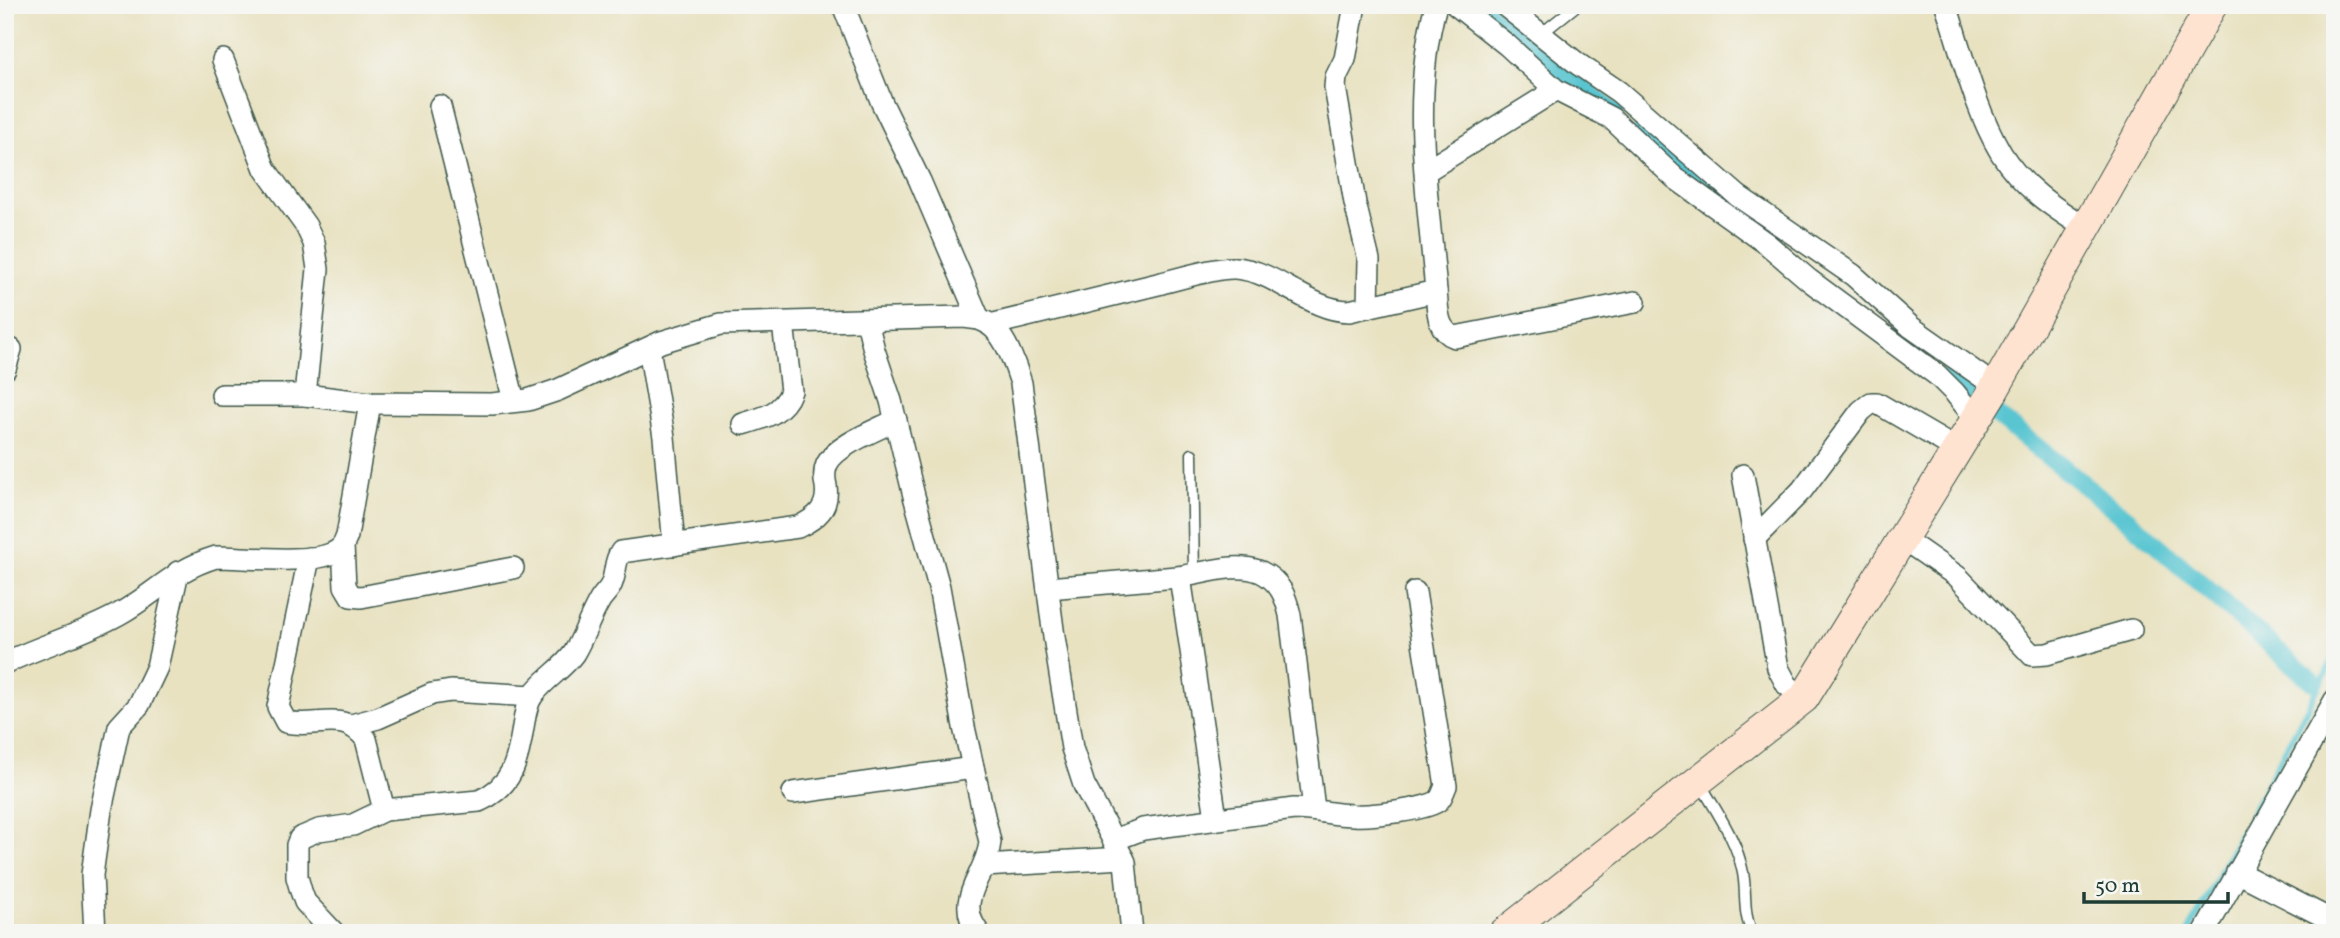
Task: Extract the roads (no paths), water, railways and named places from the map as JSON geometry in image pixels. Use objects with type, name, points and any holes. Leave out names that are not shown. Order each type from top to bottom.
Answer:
[{"type":"street","points":[[843,5],[882,103],[984,322],[1008,348],[1021,383],[1072,748],[1084,785],[1119,849],[1128,880],[1132,933]]},
{"type":"street","points":[[1354,5],[1345,59],[1336,77],[1335,87],[1355,202],[1369,260],[1368,307]]},
{"type":"street","points":[[1436,5],[1425,55],[1423,104],[1436,291],[1439,321],[1443,330],[1455,337],[1635,302]]},
{"type":"street","points":[[1456,5],[1507,45],[1556,90],[1611,118],[1675,178],[1767,244],[1810,280],[1937,375],[1955,393],[1986,401]]},
{"type":"street","points":[[1504,5],[1619,92],[1738,196],[1853,275],[1911,327],[1986,401]]},
{"type":"street","points":[[1946,5],[1981,107],[2002,154],[2019,176],[2047,203],[2086,228]]},
{"type":"street","points":[[1509,931],[1804,698],[1986,401],[2212,5]]},
{"type":"street","points":[[223,60],[265,169],[306,226],[314,243],[317,269],[305,395]]},
{"type":"street","points":[[1426,171],[1556,90]]},
{"type":"street","points":[[440,106],[514,401]]},
{"type":"street","points":[[222,395],[305,395],[370,403],[492,404],[528,400],[558,390],[649,348],[721,324],[963,317],[984,322],[1233,267],[1252,271],[1284,285],[1321,307],[1349,311],[1436,291]]},
{"type":"street","points":[[867,321],[873,350],[886,382],[939,587],[964,727],[990,842],[989,857],[970,892],[971,923],[979,933]]},
{"type":"street","points":[[743,424],[769,417],[787,401],[791,391],[783,323]]},
{"type":"street","points":[[649,348],[664,437],[674,545]]},
{"type":"street","points":[[1754,539],[1802,490],[1861,411],[1871,402],[1956,449]]},
{"type":"street","points":[[370,403],[343,546],[345,586],[351,596],[361,597],[513,568]]},
{"type":"street","points":[[334,933],[305,902],[300,891],[297,845],[300,838],[308,833],[353,825],[384,810],[479,801],[494,795],[505,783],[517,759],[525,711],[532,696],[563,668],[574,653],[601,599],[610,587],[615,559],[621,552],[798,527],[816,518],[824,507],[824,475],[827,463],[844,447],[896,420]]},
{"type":"street","points":[[1743,475],[1778,668],[1787,685],[1804,698]]},
{"type":"street","points":[[1902,538],[1958,577],[2032,655],[2131,630]]},
{"type":"street","points":[[5,663],[91,629],[122,612],[178,572],[216,557],[309,558],[330,554],[343,546]]},
{"type":"street","points":[[309,558],[278,707],[286,722],[295,724],[341,721],[351,724],[366,739],[384,810]]},
{"type":"street","points":[[1048,588],[1225,569],[1261,572],[1275,582],[1285,595],[1290,615],[1314,809]]},
{"type":"street","points":[[95,933],[92,875],[101,810],[119,727],[139,705],[157,667],[178,572]]},
{"type":"street","points":[[1187,575],[1216,818]]},
{"type":"street","points":[[984,866],[1119,849],[1143,829],[1216,818],[1294,809],[1314,809],[1355,816],[1427,807],[1440,800],[1446,786],[1415,592]]},
{"type":"street","points":[[351,724],[378,718],[432,694],[451,691],[532,696]]},
{"type":"street","points":[[2204,933],[2333,708]]},
{"type":"street","points":[[793,793],[974,768]]},
{"type":"street","points":[[2237,872],[2335,922]]},
{"type":"lane","points":[[1541,34],[1577,5]]},
{"type":"lane","points":[[1187,575],[1192,454]]},
{"type":"lane","points":[[1699,781],[1738,856],[1743,873],[1748,921],[1754,933]]},
{"type":"waterway","points":[[1477,5],[1614,113]]},
{"type":"waterway","points":[[1640,134],[1746,217]]},
{"type":"waterway","points":[[1948,377],[2126,518],[2312,681]]},
{"type":"waterway","points":[[2188,933],[2335,656]]}]
